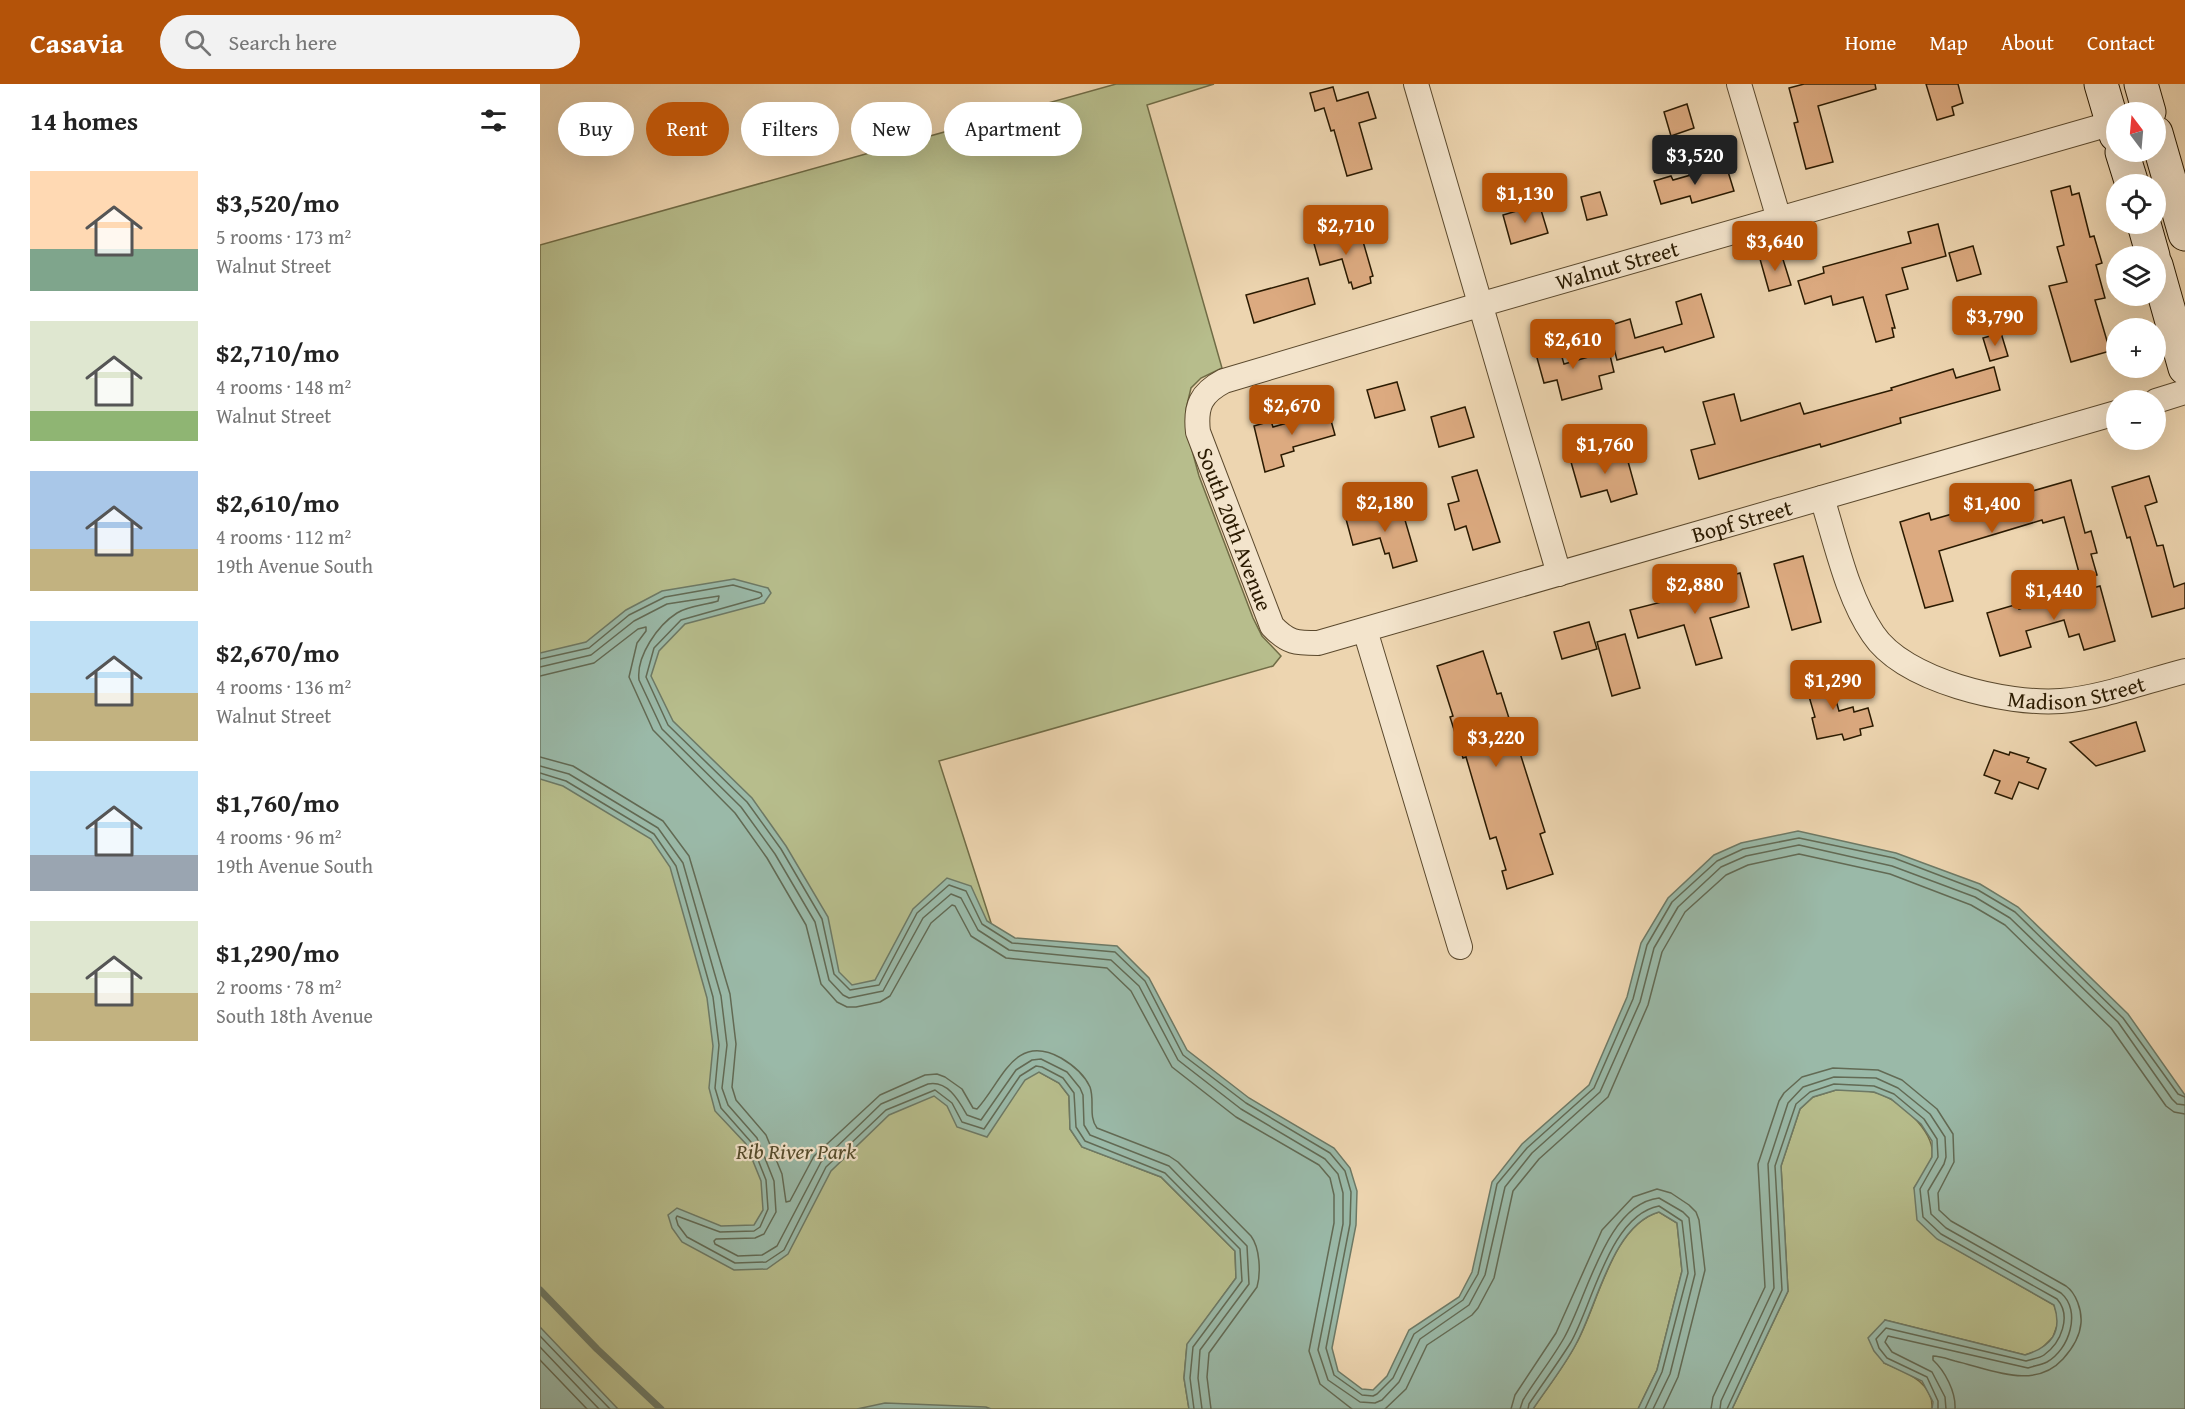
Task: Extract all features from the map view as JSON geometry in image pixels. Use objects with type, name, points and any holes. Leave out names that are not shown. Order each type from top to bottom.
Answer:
[{"type":"main road","points":[[2101,84],[2106,102]]},
{"type":"main road","points":[[2141,84],[2147,102]]},
{"type":"main road","points":[[2164,162],[2185,234]]},
{"type":"main road","points":[[2166,301],[2185,368]]},
{"type":"street","points":[[1416,84],[1559,574]]},
{"type":"street","points":[[1739,84],[1779,219]]},
{"type":"street","name":"Walnut Street","points":[[1201,403],[1204,394],[1224,381],[1479,305],[1779,219],[2106,140]]},
{"type":"street","points":[[2166,398],[2185,392]]},
{"type":"street","name":"South 20th Avenue","points":[[1201,403],[1197,419],[1198,432],[1272,626],[1282,637],[1296,643]]},
{"type":"street","name":"Bopf Street","points":[[1296,643],[1318,643],[1365,630],[2106,416]]},
{"type":"street","name":"Madison Street","points":[[1822,498],[1858,610],[1874,637],[1893,655],[1933,678],[1987,695],[2031,701],[2061,701],[2091,696],[2185,671]]},
{"type":"street","points":[[1365,630],[1460,947]]},
{"type":"green space","name":"Rib River Park","points":[[1116,84],[1214,84],[1147,105],[1222,368],[1201,378],[1191,388],[1186,409],[1187,432],[1199,476],[1253,618],[1262,636],[1281,656],[1273,666],[939,761],[1039,1072],[1059,1083],[1069,1096],[1070,1129],[1082,1147],[1161,1177],[1235,1251],[1236,1278],[1187,1345],[1184,1378],[1189,1409],[540,1409],[540,245],[858,156],[932,156],[932,135],[944,132],[944,156],[1082,156],[1082,102],[1052,102]]},
{"type":"green space","points":[[1836,1090],[1864,1091],[1882,1095],[1903,1107],[1913,1116],[1928,1136],[1932,1146],[1931,1160],[1914,1188],[1938,1239],[2054,1305],[2059,1320],[2053,1337],[2040,1350],[2025,1355],[1885,1320],[1884,1363],[1909,1374],[1923,1385],[1931,1399],[1932,1409],[1732,1409],[1788,1291],[1781,1166],[1800,1109],[1813,1097]]},
{"type":"green space","points":[[1659,1212],[1677,1223],[1682,1271],[1657,1370],[1638,1409],[1533,1409],[1576,1344],[1618,1249],[1629,1233],[1643,1220]]},
{"type":"water","points":[[734,579],[768,588],[771,593],[764,603],[685,624],[659,651],[651,676],[673,721],[752,798],[786,846],[828,917],[839,972],[852,985],[875,980],[913,909],[947,878],[971,886],[987,921],[1015,938],[1117,946],[1149,978],[1187,1050],[1249,1098],[1334,1148],[1350,1168],[1357,1191],[1356,1225],[1332,1348],[1338,1371],[1362,1389],[1373,1390],[1387,1376],[1409,1330],[1459,1297],[1472,1272],[1492,1182],[1522,1144],[1589,1085],[1627,997],[1641,943],[1668,898],[1714,855],[1741,843],[1798,831],[1896,853],[1980,884],[2018,907],[2128,1014],[2185,1095],[2185,1409],[1932,1409],[1933,1402],[1922,1381],[1884,1363],[1874,1351],[1868,1338],[1885,1320],[2025,1355],[2048,1343],[2056,1331],[2057,1323],[2054,1305],[1937,1239],[1917,1220],[1914,1188],[1932,1157],[1932,1141],[1921,1124],[1891,1099],[1874,1092],[1836,1090],[1813,1097],[1800,1109],[1781,1166],[1788,1291],[1732,1409],[1638,1409],[1657,1370],[1682,1271],[1677,1223],[1659,1212],[1643,1220],[1629,1233],[1618,1249],[1576,1344],[1533,1409],[1189,1409],[1184,1378],[1187,1344],[1236,1278],[1235,1251],[1161,1177],[1082,1147],[1070,1129],[1069,1096],[1059,1083],[1039,1072],[1025,1080],[987,1137],[957,1127],[947,1106],[934,1096],[889,1115],[831,1171],[788,1254],[767,1269],[734,1270],[682,1242],[672,1228],[668,1215],[677,1208],[721,1226],[754,1225],[763,1210],[761,1181],[746,1144],[715,1111],[709,1088],[713,1046],[707,998],[670,867],[651,839],[563,786],[540,779],[540,653],[586,642],[626,610],[662,591]]},
{"type":"water","points":[[540,1327],[618,1409],[540,1409]]},
{"type":"water","points":[[885,1403],[986,1407],[991,1409],[857,1409]]},
{"type":"building","points":[[1804,84],[1875,84],[1876,89],[1818,106],[1833,162],[1806,169],[1794,123],[1798,122],[1789,88]]},
{"type":"building","points":[[1926,84],[1958,84],[1963,103],[1952,107],[1954,115],[1937,120]]},
{"type":"building","points":[[1333,87],[1337,101],[1368,92],[1376,118],[1359,123],[1372,169],[1347,176],[1334,130],[1331,131],[1324,108],[1315,111],[1310,93]]},
{"type":"building","points":[[1687,104],[1694,128],[1671,136],[1664,112]]},
{"type":"building","points":[[1726,165],[1734,191],[1692,203],[1690,196],[1661,204],[1654,181],[1671,176],[1673,180]]},
{"type":"building","points":[[2070,186],[2072,195],[2079,193],[2090,237],[2094,236],[2102,263],[2096,265],[2105,298],[2095,300],[2106,337],[2106,352],[2071,362],[2049,286],[2067,282],[2057,247],[2064,245],[2051,191]]},
{"type":"building","points":[[1600,192],[1607,215],[1587,220],[1581,197]]},
{"type":"building","points":[[1537,205],[1538,211],[1541,210],[1548,233],[1511,244],[1503,215]]},
{"type":"building","points":[[1938,224],[1946,256],[1902,268],[1908,289],[1886,295],[1895,328],[1892,328],[1894,337],[1876,342],[1863,297],[1833,305],[1831,296],[1805,304],[1798,281],[1824,273],[1823,267],[1911,243],[1908,232]]},
{"type":"building","points":[[1360,231],[1373,276],[1370,277],[1371,283],[1353,289],[1342,259],[1320,265],[1313,240],[1332,234],[1333,239]]},
{"type":"building","points":[[1973,246],[1981,274],[1957,281],[1949,253]]},
{"type":"building","points":[[1781,253],[1791,285],[1769,291],[1760,259]]},
{"type":"building","points":[[1308,278],[1315,304],[1254,323],[1246,295]]},
{"type":"building","points":[[1701,294],[1714,337],[1665,352],[1663,347],[1617,360],[1608,326],[1630,319],[1635,338],[1682,324],[1676,302]]},
{"type":"building","points":[[2001,333],[2008,356],[1990,361],[1983,338]]},
{"type":"building","points":[[1557,340],[1564,364],[1609,351],[1614,372],[1599,376],[1602,389],[1562,400],[1557,380],[1544,383],[1534,347]]},
{"type":"building","points":[[1994,367],[2000,390],[1900,418],[1901,423],[1821,447],[1820,444],[1699,479],[1691,450],[1715,444],[1703,402],[1734,394],[1741,421],[1800,403],[1804,414],[1892,390],[1891,388],[1953,369],[1956,378]]},
{"type":"building","points":[[1397,382],[1405,410],[1375,418],[1367,390]]},
{"type":"building","points":[[1327,406],[1335,435],[1293,447],[1294,451],[1281,455],[1284,466],[1265,472],[1254,426],[1271,421],[1273,427],[1308,417],[1307,411]]},
{"type":"building","points":[[1465,407],[1474,437],[1439,447],[1431,417]]},
{"type":"building","points":[[1624,447],[1637,494],[1611,502],[1607,490],[1581,497],[1571,462]]},
{"type":"building","points":[[1477,470],[1500,542],[1473,550],[1466,526],[1455,530],[1448,504],[1459,501],[1452,477]]},
{"type":"building","points":[[2149,476],[2157,502],[2145,506],[2157,546],[2163,545],[2174,587],[2185,583],[2185,608],[2152,617],[2130,537],[2127,538],[2112,487]]},
{"type":"building","points":[[2071,480],[2085,533],[2091,531],[2097,553],[2091,554],[2097,575],[2081,580],[2064,517],[2043,523],[2042,520],[1939,551],[1953,601],[1925,608],[1900,522],[1929,513],[1931,520]]},
{"type":"building","points":[[1400,503],[1417,561],[1393,568],[1389,553],[1385,554],[1380,538],[1353,545],[1346,519]]},
{"type":"building","points":[[1803,556],[1821,622],[1792,630],[1774,564]]},
{"type":"building","points":[[1740,573],[1749,607],[1710,618],[1722,658],[1696,665],[1684,625],[1638,638],[1630,610],[1693,594],[1693,592],[1711,587],[1709,582]]},
{"type":"building","points":[[2100,586],[2115,641],[2084,650],[2079,634],[2069,637],[2064,620],[2026,631],[2031,647],[2000,656],[1987,613],[2018,604],[2019,609]]},
{"type":"building","points":[[1589,622],[1597,649],[1562,659],[1554,632]]},
{"type":"building","points":[[1625,634],[1640,688],[1612,696],[1597,642]]},
{"type":"building","points":[[1483,651],[1497,694],[1501,693],[1545,832],[1540,834],[1553,874],[1507,889],[1502,871],[1506,870],[1496,837],[1490,839],[1466,757],[1463,758],[1450,717],[1453,716],[1437,666]]},
{"type":"building","points":[[1828,672],[1839,711],[1853,707],[1854,712],[1868,708],[1873,726],[1860,729],[1861,735],[1844,740],[1842,734],[1817,739],[1812,718],[1815,717],[1804,679]]},
{"type":"building","points":[[2136,722],[2145,751],[2096,766],[2070,742]]},
{"type":"building","points":[[1994,750],[2029,758],[2027,762],[2046,769],[2038,789],[2019,782],[2012,799],[1995,793],[2000,781],[1984,775]]},
{"type":"waterway","points":[[540,1290],[597,1349],[661,1409]]}]
